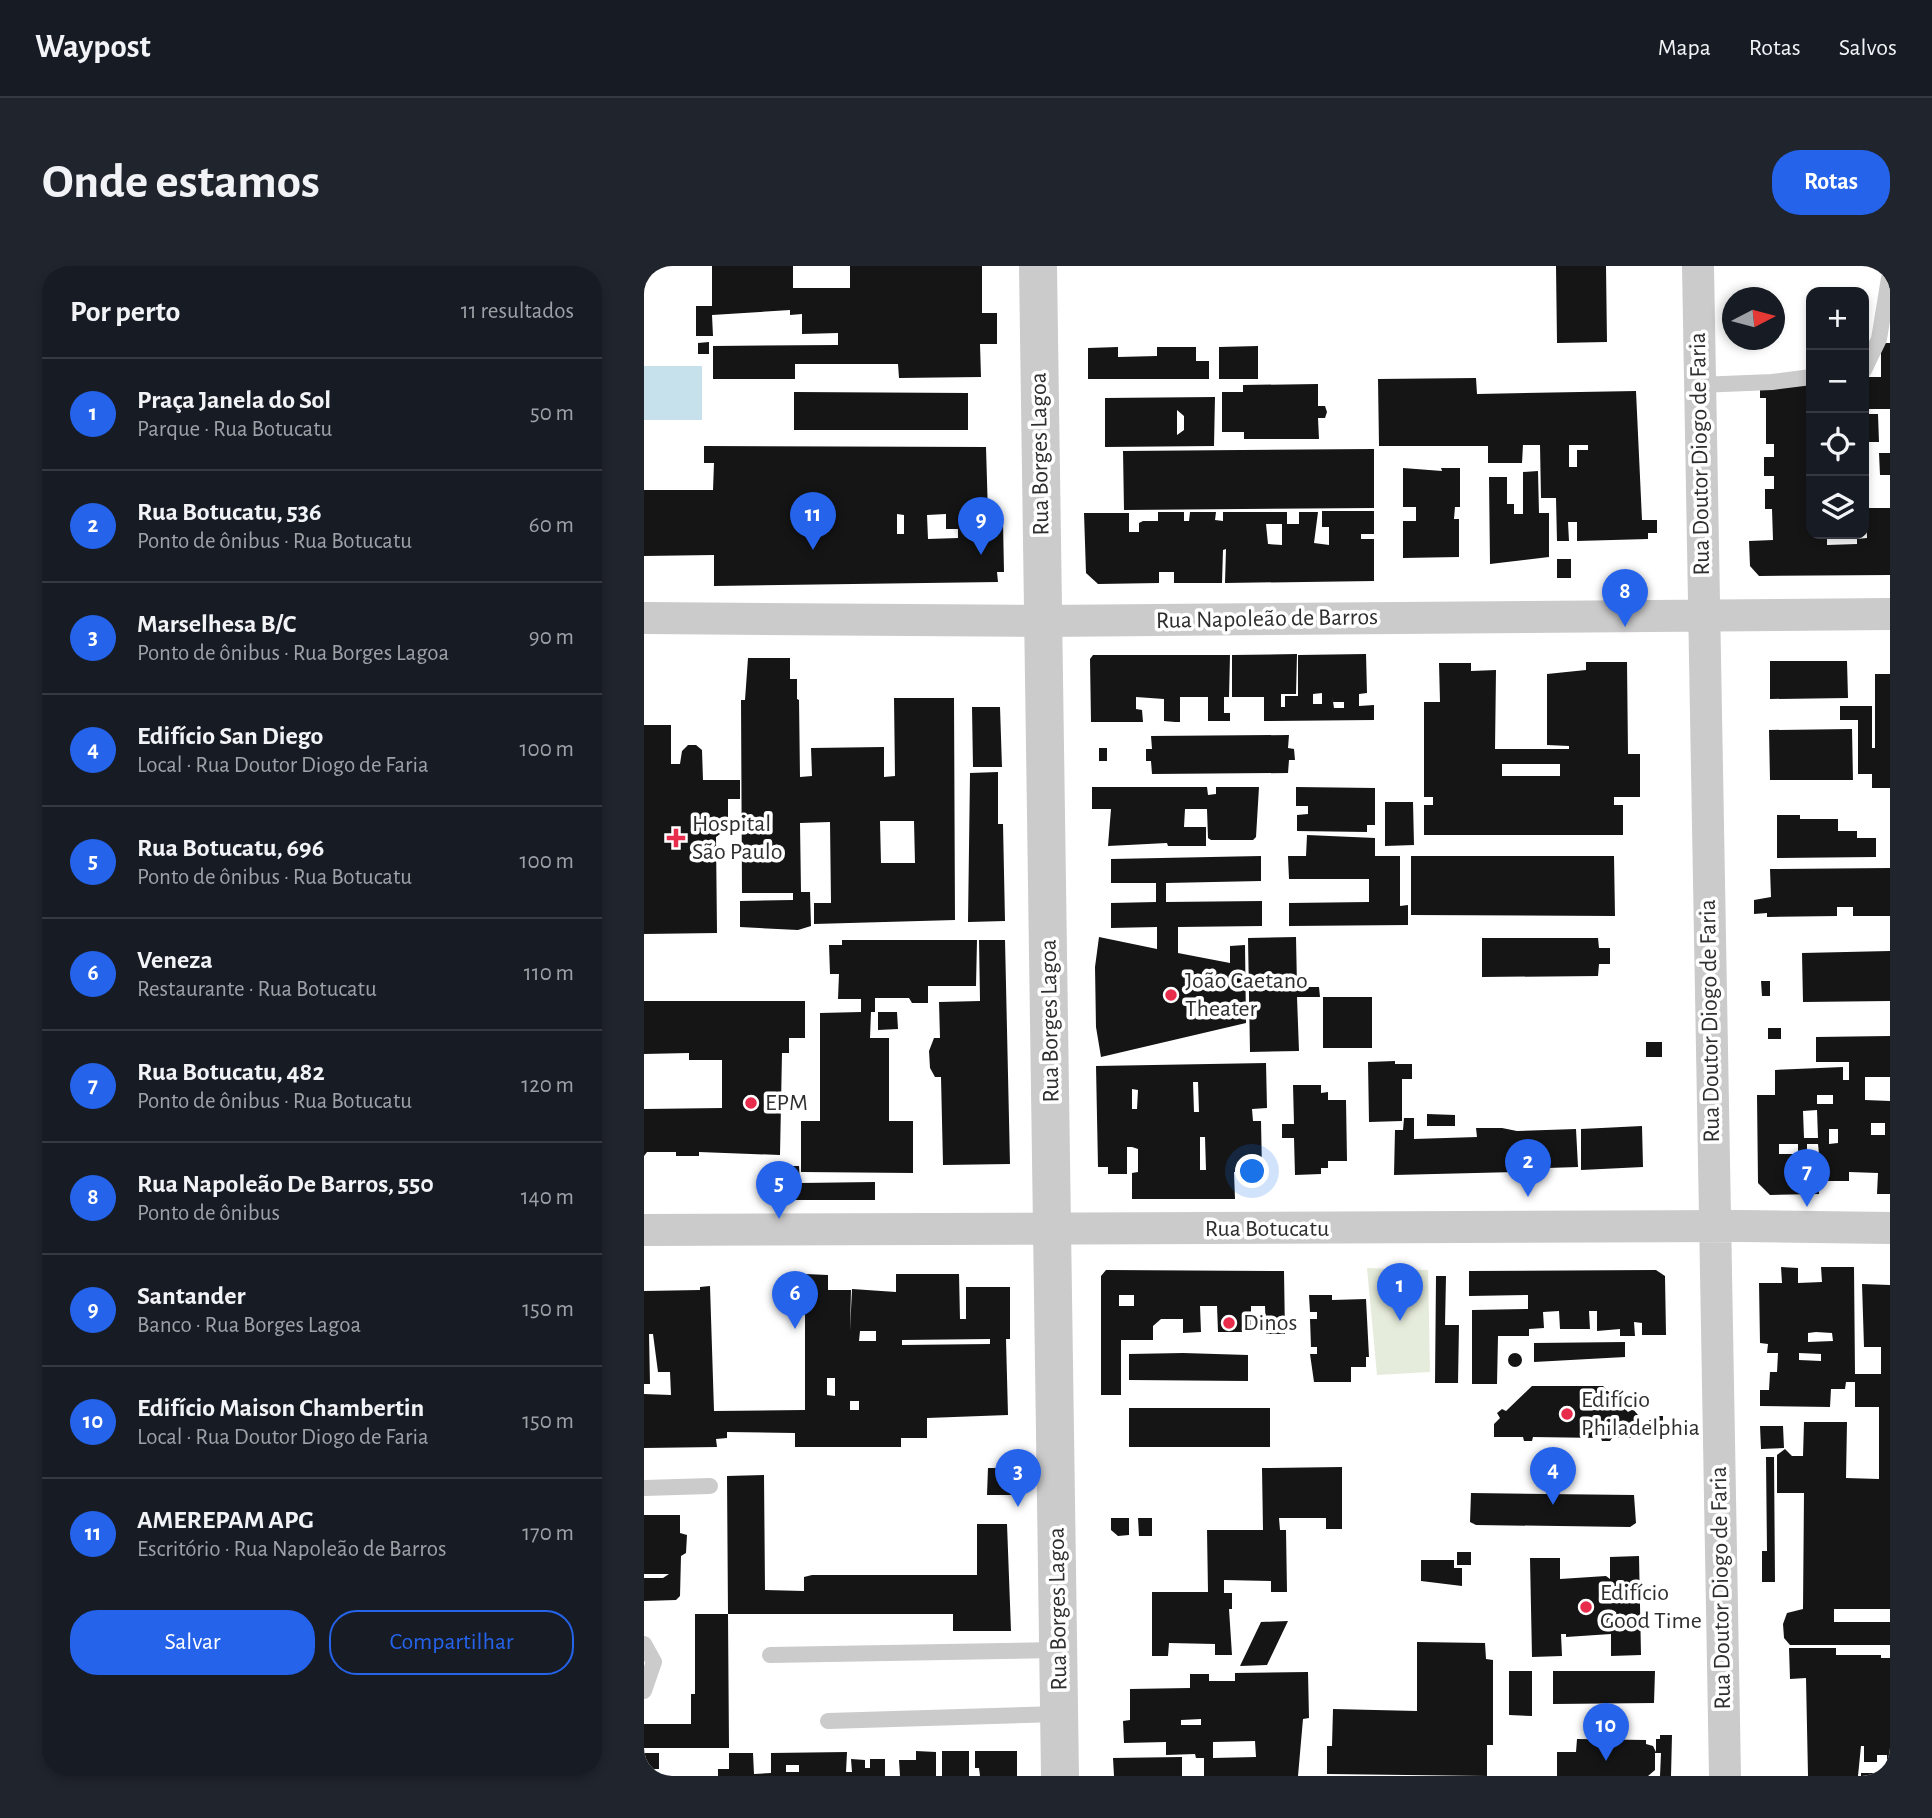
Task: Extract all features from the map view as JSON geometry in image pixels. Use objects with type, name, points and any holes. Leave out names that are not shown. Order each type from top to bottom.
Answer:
[{"type":"street","name":"Rua Borges Lagoa","points":[[1038,266],[1060,1776]]},
{"type":"street","name":"Rua Doutor Diogo de Faria","points":[[1698,266],[1725,1776]]},
{"type":"street","name":"Rua Napoleão de Barros","points":[[644,618],[1042,621],[1890,614]]},
{"type":"street","name":"Rua Botucatu","points":[[644,1230],[1053,1231],[1714,1226],[1890,1228]]},
{"type":"lane","points":[[1869,360],[1879,339],[1889,278]]},
{"type":"lane","points":[[1699,385],[1772,383],[1806,378]]},
{"type":"lane","points":[[644,1488],[710,1486]]},
{"type":"lane","points":[[644,1644],[654,1662],[644,1691]]},
{"type":"lane","points":[[770,1655],[1058,1650]]},
{"type":"lane","points":[[828,1721],[1059,1714]]},
{"type":"green space","points":[[1367,1268],[1428,1270],[1430,1372],[1377,1375]]},
{"type":"water","points":[[644,366],[702,366],[702,420],[644,420]]},
{"type":"building","points":[[712,266],[793,266],[793,288],[850,288],[850,266],[982,266],[982,313],[997,313],[997,344],[980,344],[981,377],[899,378],[898,364],[795,364],[795,379],[713,379],[713,346],[838,345],[838,333],[802,334],[802,314],[790,315],[790,310],[712,315],[713,336],[696,336],[696,306],[712,306]]},
{"type":"building","points":[[1556,266],[1606,266],[1607,342],[1557,343]]},
{"type":"building","points":[[709,342],[709,354],[698,354],[698,343]]},
{"type":"building","points":[[1881,343],[1890,343],[1890,409],[1869,409],[1869,377],[1881,377]]},
{"type":"building","points":[[1258,346],[1258,379],[1219,379],[1219,347]]},
{"type":"building","points":[[1118,347],[1118,357],[1157,356],[1157,347],[1196,347],[1196,361],[1209,361],[1209,379],[1088,379],[1088,348]]},
{"type":"building","points":[[1476,378],[1477,394],[1636,391],[1642,520],[1657,520],[1657,533],[1648,533],[1648,539],[1577,541],[1577,522],[1568,522],[1569,541],[1557,541],[1556,498],[1541,498],[1540,445],[1523,445],[1522,463],[1488,463],[1488,446],[1379,446],[1378,379]],"holes":[[[1569,445],[1588,445],[1588,450],[1577,450],[1577,467],[1569,467]]]},
{"type":"building","points":[[1806,383],[1806,539],[1827,539],[1827,545],[1857,544],[1857,539],[1869,539],[1869,508],[1890,508],[1890,575],[1759,576],[1750,566],[1749,541],[1773,540],[1772,509],[1765,509],[1765,489],[1774,489],[1774,476],[1764,476],[1764,457],[1774,457],[1774,444],[1766,444],[1766,398],[1760,398],[1760,384]]},
{"type":"building","points":[[1318,384],[1318,406],[1325,406],[1327,412],[1325,418],[1318,418],[1319,439],[1244,439],[1244,432],[1222,432],[1222,392],[1243,392],[1243,385]]},
{"type":"building","points":[[794,392],[968,393],[968,430],[794,430]]},
{"type":"building","points":[[1215,397],[1214,446],[1105,447],[1105,398]],"holes":[[[1177,410],[1184,416],[1184,430],[1177,435]]]},
{"type":"building","points":[[1869,414],[1878,414],[1879,442],[1869,442]]},
{"type":"building","points":[[704,446],[986,447],[988,514],[998,514],[997,522],[1003,522],[1004,572],[997,572],[998,582],[714,586],[714,555],[644,556],[644,490],[713,490],[714,463],[704,463]],"holes":[[[897,514],[904,515],[904,534],[897,534]],[[946,514],[946,529],[958,529],[958,538],[928,539],[927,515]]]},
{"type":"building","points":[[1374,449],[1374,508],[1124,510],[1123,451]]},
{"type":"building","points":[[1879,453],[1890,453],[1890,475],[1880,475]]},
{"type":"building","points":[[1403,468],[1442,471],[1441,468],[1460,468],[1460,507],[1455,507],[1454,519],[1459,519],[1459,557],[1403,558],[1403,521],[1416,521],[1416,507],[1403,507]]},
{"type":"building","points":[[1538,471],[1539,513],[1549,513],[1549,557],[1490,564],[1489,477],[1507,477],[1507,504],[1514,504],[1514,514],[1523,514],[1523,472]]},
{"type":"building","points":[[1322,511],[1374,511],[1374,534],[1361,534],[1361,539],[1374,539],[1374,581],[1225,583],[1226,549],[1223,550],[1222,583],[1174,583],[1174,572],[1159,572],[1159,583],[1098,584],[1086,573],[1084,513],[1129,513],[1129,532],[1139,532],[1139,523],[1158,521],[1158,512],[1184,512],[1184,521],[1189,521],[1190,512],[1216,512],[1215,520],[1223,521],[1223,512],[1287,512],[1287,524],[1299,524],[1299,512],[1318,512],[1314,543],[1329,545],[1329,527],[1322,527]],"holes":[[[1266,524],[1282,524],[1282,545],[1268,544]]]},
{"type":"building","points":[[1557,559],[1571,559],[1571,578],[1557,578]]},
{"type":"building","points":[[1297,654],[1296,694],[1281,694],[1281,707],[1285,707],[1285,696],[1298,696],[1298,655],[1366,654],[1367,693],[1359,694],[1359,706],[1374,705],[1374,720],[1264,721],[1264,697],[1232,697],[1232,655]],"holes":[[[1322,693],[1322,704],[1313,704],[1313,694]],[[1333,702],[1344,702],[1344,708],[1334,708]]]},
{"type":"building","points":[[1093,655],[1230,655],[1229,697],[1224,697],[1224,713],[1230,713],[1230,721],[1208,721],[1208,697],[1180,697],[1180,722],[1175,722],[1164,721],[1164,699],[1136,697],[1136,709],[1142,710],[1143,722],[1091,722],[1090,659]]},
{"type":"building","points":[[748,658],[790,658],[790,679],[797,679],[799,700],[800,777],[812,776],[811,748],[884,747],[884,777],[895,776],[894,698],[954,698],[955,920],[814,924],[814,903],[831,903],[830,822],[800,823],[801,892],[810,892],[811,926],[798,930],[740,927],[740,901],[793,900],[793,893],[742,893],[741,700],[745,700]],"holes":[[[880,821],[914,821],[915,863],[881,863]]]},
{"type":"building","points":[[1770,661],[1847,661],[1848,698],[1770,699]]},
{"type":"building","points":[[1586,662],[1627,662],[1628,754],[1640,754],[1640,797],[1614,797],[1614,805],[1623,805],[1623,835],[1424,835],[1424,805],[1433,805],[1433,797],[1424,797],[1424,702],[1440,702],[1439,663],[1471,663],[1471,671],[1496,670],[1495,749],[1569,749],[1569,746],[1547,745],[1547,674],[1586,670]],"holes":[[[1502,764],[1560,764],[1560,776],[1502,776]]]},
{"type":"building","points":[[1875,674],[1890,674],[1890,788],[1872,788],[1872,774],[1858,774],[1858,720],[1840,720],[1840,706],[1872,706],[1872,748],[1875,748]]},
{"type":"building","points":[[972,707],[1000,707],[1002,767],[973,767]]},
{"type":"building","points":[[644,725],[671,725],[671,764],[680,764],[682,751],[688,745],[696,745],[702,750],[703,780],[740,780],[740,799],[728,799],[728,828],[716,837],[717,933],[644,934]]},
{"type":"building","points":[[1852,729],[1853,780],[1770,780],[1769,730]]},
{"type":"building","points":[[1289,735],[1288,748],[1294,749],[1295,760],[1289,760],[1288,773],[1152,774],[1151,761],[1146,761],[1146,749],[1152,749],[1151,736]]},
{"type":"building","points":[[1099,748],[1107,748],[1107,761],[1099,761]]},
{"type":"building","points":[[998,772],[998,824],[1003,824],[1005,921],[968,922],[970,773]]},
{"type":"building","points":[[1092,787],[1207,787],[1208,795],[1216,794],[1216,787],[1259,787],[1256,837],[1253,840],[1211,840],[1208,838],[1207,809],[1185,809],[1184,827],[1206,827],[1206,846],[1168,846],[1167,843],[1108,846],[1111,809],[1092,809]]},
{"type":"building","points":[[1296,787],[1375,788],[1375,825],[1367,825],[1367,832],[1297,831],[1297,815],[1308,814],[1308,806],[1296,806]]},
{"type":"building","points":[[1385,802],[1413,802],[1414,845],[1385,846]]},
{"type":"building","points":[[1777,815],[1800,815],[1800,819],[1838,819],[1838,831],[1857,831],[1857,838],[1876,838],[1876,857],[1777,858]]},
{"type":"building","points":[[1307,835],[1375,838],[1375,856],[1400,856],[1400,906],[1408,905],[1408,925],[1289,926],[1289,903],[1369,902],[1369,879],[1289,879],[1288,856],[1306,856]]},
{"type":"building","name":"João Caetano Theater","points":[[1261,856],[1261,881],[1166,883],[1166,902],[1262,901],[1262,926],[1178,927],[1178,953],[1230,963],[1230,946],[1245,945],[1246,1023],[1101,1057],[1096,1027],[1095,967],[1099,937],[1157,949],[1157,927],[1111,928],[1111,903],[1156,902],[1156,883],[1111,883],[1111,859]]},
{"type":"building","points":[[1411,856],[1614,856],[1615,916],[1411,915]]},
{"type":"building","points":[[1890,868],[1890,916],[1853,916],[1853,907],[1837,907],[1837,916],[1767,917],[1767,913],[1754,914],[1754,900],[1771,897],[1770,869]]},
{"type":"building","points":[[1296,937],[1297,987],[1319,987],[1320,997],[1297,997],[1299,1051],[1250,1052],[1248,938]]},
{"type":"building","points":[[1482,938],[1598,938],[1599,948],[1610,948],[1610,964],[1599,964],[1598,976],[1482,977]]},
{"type":"building","points":[[842,940],[977,940],[976,986],[928,986],[928,1003],[912,1003],[909,998],[875,998],[875,1012],[871,1012],[870,1038],[889,1038],[889,1121],[913,1121],[913,1173],[801,1172],[801,1121],[820,1121],[820,1013],[861,1012],[861,999],[838,999],[839,974],[830,974],[829,945],[842,945]]},
{"type":"building","points":[[979,940],[1005,940],[1010,1164],[943,1165],[941,1077],[935,1077],[930,1068],[929,1051],[934,1038],[940,1038],[939,1002],[980,1001]]},
{"type":"building","points":[[1890,951],[1890,1001],[1803,1002],[1802,953]]},
{"type":"building","points":[[1761,981],[1770,981],[1770,996],[1762,996]]},
{"type":"building","points":[[1323,997],[1372,997],[1372,1048],[1323,1048]]},
{"type":"building","points":[[644,1001],[805,1001],[805,1038],[789,1038],[789,1053],[782,1053],[780,1155],[699,1152],[699,1156],[676,1156],[676,1152],[647,1152],[644,1156],[644,1109],[722,1108],[722,1060],[689,1060],[689,1053],[644,1054]]},
{"type":"building","points":[[878,1012],[897,1012],[898,1029],[878,1030]]},
{"type":"building","points":[[1768,1028],[1781,1028],[1781,1039],[1768,1039]]},
{"type":"building","points":[[1890,1036],[1890,1077],[1865,1077],[1865,1100],[1890,1101],[1890,1194],[1877,1194],[1878,1173],[1849,1172],[1849,1181],[1819,1181],[1819,1194],[1770,1195],[1758,1183],[1757,1095],[1775,1095],[1775,1070],[1843,1067],[1843,1080],[1849,1080],[1849,1062],[1816,1062],[1816,1037]],"holes":[[[1817,1095],[1833,1095],[1833,1104],[1817,1104]],[[1817,1110],[1818,1138],[1804,1138],[1803,1111]],[[1871,1123],[1885,1123],[1885,1135],[1871,1135]],[[1829,1129],[1838,1129],[1838,1143],[1829,1144]],[[1779,1144],[1798,1144],[1798,1154],[1779,1154]],[[1807,1144],[1818,1144],[1819,1154],[1807,1155]]]},
{"type":"building","points":[[1646,1042],[1662,1042],[1662,1057],[1646,1057]]},
{"type":"building","points":[[1395,1061],[1395,1064],[1412,1064],[1412,1079],[1402,1079],[1402,1121],[1369,1122],[1368,1062]]},
{"type":"building","points":[[1266,1063],[1267,1108],[1252,1109],[1253,1121],[1261,1121],[1262,1171],[1234,1172],[1235,1199],[1132,1199],[1132,1173],[1138,1172],[1138,1149],[1127,1147],[1127,1174],[1108,1174],[1108,1167],[1098,1167],[1096,1066]],"holes":[[[1193,1082],[1198,1082],[1199,1112],[1194,1112]],[[1132,1089],[1138,1090],[1137,1109],[1132,1109]],[[1200,1137],[1205,1137],[1206,1170],[1200,1170]]]},
{"type":"building","points":[[1293,1085],[1321,1085],[1321,1093],[1328,1092],[1328,1100],[1346,1100],[1347,1161],[1328,1161],[1328,1168],[1321,1168],[1321,1174],[1295,1175],[1294,1138],[1282,1138],[1282,1124],[1294,1124]]},
{"type":"building","points":[[1427,1114],[1455,1115],[1455,1126],[1427,1126]]},
{"type":"building","points":[[1404,1118],[1414,1118],[1414,1139],[1477,1137],[1476,1128],[1517,1131],[1576,1129],[1578,1167],[1519,1169],[1519,1165],[1516,1172],[1394,1175],[1395,1130],[1403,1130]]},
{"type":"building","points":[[1642,1126],[1643,1167],[1581,1170],[1581,1129]]},
{"type":"building","points":[[769,1166],[799,1166],[800,1183],[875,1182],[875,1200],[769,1200]]},
{"type":"building","points":[[1781,1267],[1798,1268],[1798,1283],[1822,1282],[1821,1267],[1854,1267],[1855,1374],[1881,1374],[1881,1347],[1864,1347],[1862,1284],[1890,1285],[1890,1609],[1834,1609],[1834,1622],[1890,1622],[1890,1645],[1790,1645],[1784,1638],[1783,1624],[1787,1613],[1803,1609],[1804,1493],[1777,1493],[1777,1455],[1785,1449],[1792,1456],[1803,1456],[1804,1422],[1847,1422],[1846,1478],[1879,1479],[1879,1407],[1855,1407],[1855,1382],[1846,1382],[1845,1389],[1831,1389],[1830,1407],[1760,1406],[1760,1390],[1769,1390],[1770,1372],[1777,1372],[1778,1353],[1767,1353],[1768,1344],[1760,1343],[1759,1283],[1782,1283]],"holes":[[[1808,1333],[1832,1333],[1833,1341],[1808,1342]],[[1799,1353],[1821,1354],[1821,1361],[1799,1360]]]},
{"type":"building","points":[[1106,1270],[1284,1271],[1285,1334],[1266,1334],[1265,1306],[1251,1306],[1251,1332],[1218,1332],[1217,1306],[1200,1306],[1201,1332],[1183,1333],[1183,1319],[1161,1319],[1153,1326],[1153,1340],[1121,1340],[1121,1395],[1101,1395],[1101,1276]],"holes":[[[1119,1295],[1134,1295],[1134,1306],[1119,1306]]]},
{"type":"building","points":[[1656,1270],[1665,1276],[1666,1335],[1642,1335],[1642,1323],[1634,1322],[1635,1336],[1620,1336],[1620,1329],[1597,1331],[1597,1311],[1589,1311],[1590,1329],[1560,1329],[1559,1311],[1543,1312],[1544,1328],[1529,1329],[1529,1336],[1498,1336],[1497,1384],[1472,1384],[1472,1310],[1528,1309],[1528,1295],[1469,1296],[1469,1271]]},
{"type":"building","points":[[805,1274],[828,1275],[828,1290],[851,1290],[850,1331],[852,1289],[896,1292],[896,1274],[959,1274],[960,1319],[966,1319],[966,1287],[1010,1287],[1010,1339],[1006,1339],[1008,1415],[927,1418],[927,1438],[901,1438],[901,1447],[795,1447],[795,1433],[727,1432],[727,1438],[716,1439],[717,1447],[644,1448],[644,1394],[671,1395],[670,1372],[658,1372],[653,1334],[649,1334],[650,1384],[644,1384],[644,1291],[700,1290],[700,1287],[710,1286],[714,1411],[805,1410]],"holes":[[[860,1331],[876,1331],[876,1341],[859,1341]],[[990,1339],[990,1344],[902,1345],[902,1340]],[[827,1378],[835,1378],[835,1396],[827,1395]],[[850,1401],[859,1401],[859,1410],[850,1410]]]},
{"type":"building","points":[[1436,1276],[1446,1276],[1445,1325],[1459,1325],[1458,1383],[1435,1383]]},
{"type":"building","points":[[1309,1295],[1332,1295],[1332,1300],[1366,1299],[1369,1357],[1366,1357],[1366,1367],[1351,1367],[1351,1382],[1314,1382],[1310,1354],[1317,1354],[1317,1347],[1311,1347],[1310,1319],[1317,1319],[1317,1312],[1310,1312]]},
{"type":"building","points":[[1625,1342],[1625,1357],[1534,1362],[1534,1343]]},
{"type":"building","points":[[1515,1353],[1520,1355],[1520,1365],[1515,1367],[1510,1365],[1508,1360],[1510,1355]]},
{"type":"building","points":[[1129,1354],[1248,1355],[1248,1381],[1129,1380]]},
{"type":"building","name":"Edifício Philadelphia","points":[[1532,1386],[1603,1386],[1628,1412],[1633,1409],[1638,1415],[1635,1420],[1640,1425],[1640,1438],[1612,1438],[1610,1441],[1602,1441],[1601,1438],[1533,1437],[1532,1441],[1524,1441],[1523,1437],[1494,1437],[1494,1424],[1500,1418],[1497,1413],[1502,1409],[1506,1411]]},
{"type":"building","points":[[1129,1408],[1270,1408],[1270,1447],[1129,1447]]},
{"type":"building","points":[[1655,1416],[1663,1416],[1663,1427],[1649,1427],[1649,1420],[1656,1420]]},
{"type":"building","points":[[1760,1426],[1783,1426],[1784,1448],[1761,1449]]},
{"type":"building","points":[[1766,1457],[1774,1457],[1775,1582],[1762,1582],[1762,1551],[1767,1551]]},
{"type":"building","points":[[1342,1467],[1342,1529],[1326,1529],[1326,1518],[1279,1518],[1280,1530],[1286,1530],[1287,1592],[1271,1592],[1271,1581],[1224,1580],[1224,1593],[1232,1593],[1232,1609],[1229,1609],[1232,1655],[1215,1655],[1215,1644],[1169,1643],[1168,1656],[1152,1656],[1152,1592],[1208,1592],[1207,1530],[1263,1530],[1262,1468]]},
{"type":"building","points":[[988,1468],[1011,1468],[1011,1495],[987,1495]]},
{"type":"building","points":[[764,1475],[765,1590],[804,1591],[804,1577],[812,1575],[977,1575],[977,1524],[1007,1524],[1011,1631],[953,1631],[953,1614],[728,1614],[727,1476]]},
{"type":"building","points":[[1471,1493],[1634,1495],[1636,1523],[1630,1527],[1476,1525],[1470,1522]]},
{"type":"building","points":[[644,1515],[680,1515],[680,1533],[687,1535],[686,1553],[681,1556],[680,1596],[676,1600],[644,1601],[644,1578],[663,1578],[669,1574],[644,1574]]},
{"type":"building","points":[[1111,1518],[1129,1518],[1129,1535],[1118,1536],[1111,1530]]},
{"type":"building","points":[[1138,1518],[1152,1518],[1152,1536],[1139,1536]]},
{"type":"building","points":[[1457,1552],[1471,1552],[1471,1565],[1457,1565]]},
{"type":"building","name":"Edifício Good Time","points":[[1639,1556],[1641,1655],[1611,1656],[1611,1634],[1566,1637],[1566,1634],[1561,1634],[1562,1656],[1532,1657],[1530,1558],[1560,1558],[1560,1579],[1606,1576],[1610,1579],[1610,1557]]},
{"type":"building","points":[[1421,1560],[1454,1560],[1454,1568],[1462,1568],[1462,1586],[1421,1581]]},
{"type":"building","points":[[695,1614],[728,1614],[729,1748],[644,1748],[644,1724],[691,1724],[691,1694],[695,1694]]},
{"type":"building","points":[[1288,1621],[1267,1665],[1240,1666],[1261,1622]]},
{"type":"building","points":[[1417,1642],[1485,1643],[1486,1659],[1493,1660],[1493,1745],[1487,1745],[1487,1776],[1327,1774],[1327,1746],[1332,1746],[1333,1709],[1417,1711]]},
{"type":"building","points":[[1789,1648],[1836,1648],[1836,1655],[1881,1655],[1881,1658],[1890,1658],[1890,1776],[1861,1776],[1861,1773],[1887,1773],[1887,1755],[1877,1755],[1877,1762],[1864,1762],[1864,1746],[1861,1746],[1858,1776],[1808,1776],[1806,1678],[1790,1679]]},
{"type":"building","points":[[1509,1671],[1532,1671],[1532,1716],[1509,1715]]},
{"type":"building","points":[[1553,1671],[1655,1671],[1654,1703],[1553,1704]]},
{"type":"building","points":[[1308,1672],[1309,1718],[1303,1719],[1298,1776],[1204,1776],[1204,1758],[1196,1758],[1195,1754],[1166,1755],[1166,1742],[1124,1743],[1123,1721],[1130,1720],[1130,1689],[1190,1688],[1190,1674],[1209,1674],[1209,1681],[1235,1681],[1235,1673]],"holes":[[[1201,1719],[1201,1725],[1181,1725],[1181,1720]],[[1255,1741],[1256,1757],[1213,1758],[1213,1742]]]},
{"type":"building","points":[[1660,1735],[1672,1735],[1671,1776],[1660,1776],[1661,1753],[1655,1753],[1655,1770],[1648,1776],[1557,1776],[1557,1752],[1576,1752],[1577,1739],[1646,1740],[1646,1744],[1653,1746],[1656,1752],[1656,1739],[1660,1739]]},
{"type":"building","points":[[916,1751],[936,1752],[936,1776],[900,1776],[899,1760],[916,1760]]},
{"type":"building","points":[[942,1751],[969,1751],[969,1776],[942,1776]]},
{"type":"building","points":[[975,1751],[1017,1751],[1017,1776],[980,1776],[979,1768],[975,1768]]},
{"type":"building","points":[[847,1752],[846,1772],[852,1772],[851,1759],[865,1760],[865,1768],[870,1768],[870,1759],[885,1759],[885,1776],[718,1776],[718,1769],[729,1769],[729,1753],[753,1753],[754,1774],[771,1773],[771,1753]],"holes":[[[786,1765],[799,1765],[799,1772],[786,1772]]]},
{"type":"building","points":[[644,1753],[659,1753],[659,1769],[644,1769]]},
{"type":"building","points":[[1182,1757],[1182,1776],[1114,1776],[1113,1758]]},
{"type":"place","name":"AMEREPAM APG","points":[[813,550]]},
{"type":"place","name":"Santander","points":[[981,555]]},
{"type":"place","name":"Rua Napoleão De Barros, 550","points":[[1625,627]]},
{"type":"place","name":"Hospital São Paulo","points":[[676,838]]},
{"type":"place","name":"João Caetano Theater","points":[[1171,995]]},
{"type":"place","name":"EPM","points":[[751,1103]]},
{"type":"place","name":"Rua Botucatu, 536","points":[[1528,1197]]},
{"type":"place","name":"Rua Botucatu, 482","points":[[1807,1207]]},
{"type":"place","name":"Rua Botucatu, 696","points":[[779,1219]]},
{"type":"place","name":"Praça Janela do Sol","points":[[1400,1321]]},
{"type":"place","name":"Dinos","points":[[1229,1323]]},
{"type":"place","name":"Veneza","points":[[795,1329]]},
{"type":"place","name":"Edifício Philadelphia","points":[[1567,1414]]},
{"type":"place","name":"Edifício San Diego","points":[[1553,1505]]},
{"type":"place","name":"Marselhesa B/C","points":[[1018,1507]]},
{"type":"place","name":"Edifício Good Time","points":[[1586,1607]]},
{"type":"place","name":"Edifício Maison Chambertin","points":[[1606,1761]]}]
